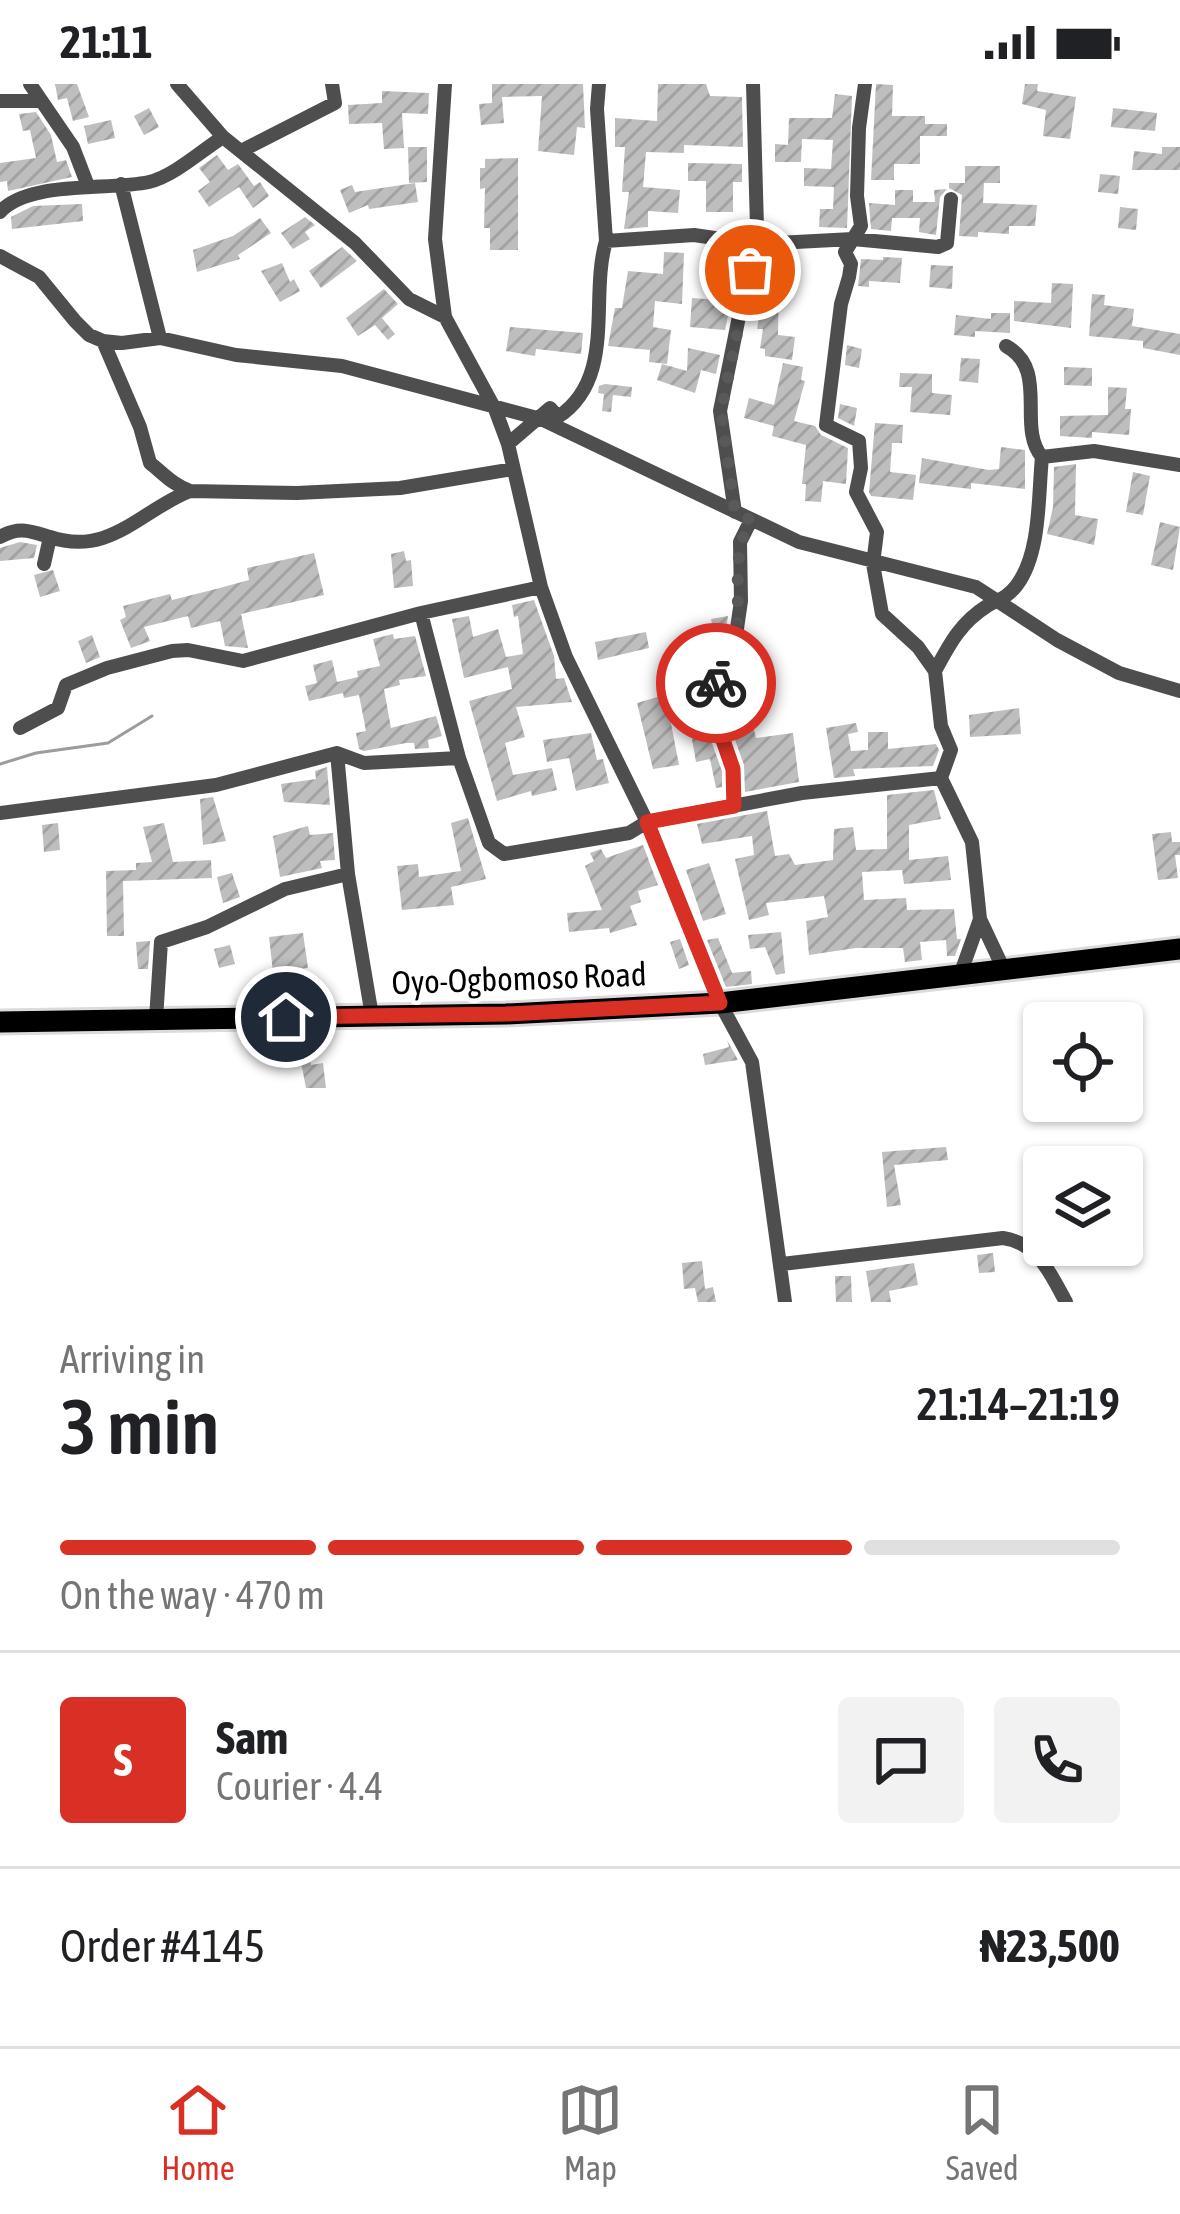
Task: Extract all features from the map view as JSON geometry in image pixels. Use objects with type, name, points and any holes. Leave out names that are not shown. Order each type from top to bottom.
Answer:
[{"type":"highway","name":"Oyo-Ogbomoso Road","points":[[0,1022],[506,1014],[720,1003],[1180,949]]},
{"type":"street","points":[[30,84],[73,146],[88,187]]},
{"type":"street","points":[[177,84],[223,137],[355,243],[409,299],[445,316]]},
{"type":"street","points":[[243,150],[335,103],[332,84]]},
{"type":"street","points":[[445,84],[435,239],[445,316],[495,409],[508,444],[542,586],[566,658],[647,822],[720,1003],[752,1063],[785,1302]]},
{"type":"street","points":[[508,444],[550,408],[558,417],[570,409],[592,375],[601,303],[600,262],[606,241],[596,109],[599,84]]},
{"type":"street","points":[[735,512],[721,411],[754,244],[753,84]]},
{"type":"street","points":[[865,84],[858,151],[861,226],[845,252],[851,264],[825,420],[829,427],[860,441],[856,492],[877,532],[873,564],[882,614],[918,647],[934,671],[941,726],[951,750],[941,778],[972,842],[980,920],[1004,970]]},
{"type":"street","points":[[0,101],[41,101]]},
{"type":"street","points":[[0,212],[21,198],[159,178],[223,137]]},
{"type":"street","points":[[121,184],[160,338]]},
{"type":"street","points":[[606,241],[694,235],[754,244],[853,238],[945,246],[951,199]]},
{"type":"street","points":[[0,256],[39,277],[74,321],[103,340],[122,343],[160,338],[236,355],[342,366],[541,419],[799,542],[873,564],[956,579],[1119,673],[1180,691]]},
{"type":"street","points":[[103,340],[140,427],[150,464],[162,470],[173,485],[190,491],[400,488],[514,469]]},
{"type":"street","points":[[934,671],[952,636],[986,607],[1002,602],[1024,574],[1031,553],[1042,457],[1033,441],[1031,386],[1021,357],[1006,346]]},
{"type":"street","points":[[1042,457],[1094,451],[1180,465]]},
{"type":"street","points":[[0,537],[13,530],[30,530],[63,542],[125,531],[190,491]]},
{"type":"street","points":[[734,806],[733,769],[716,720],[715,694],[721,661],[734,650],[741,601],[740,542],[751,520]]},
{"type":"street","points":[[44,564],[50,537]]},
{"type":"street","points":[[20,728],[58,708],[66,685],[107,668],[188,650],[243,661],[542,586]]},
{"type":"street","points":[[421,613],[459,758],[489,843],[504,854],[629,833],[647,822],[802,793],[941,778]]},
{"type":"street","points":[[0,813],[216,785],[337,753],[364,763],[459,758]]},
{"type":"street","points":[[337,753],[348,874],[372,1016]]},
{"type":"street","points":[[156,1019],[161,942],[207,927],[284,889],[348,874]]},
{"type":"street","points":[[960,975],[980,920]]},
{"type":"street","points":[[782,1264],[1003,1238],[1019,1240],[1035,1251],[1066,1302]]},
{"type":"building","points":[[55,84],[77,84],[89,117],[73,121],[67,98],[58,100]]},
{"type":"building","points":[[492,84],[583,84],[585,128],[577,127],[574,155],[538,151],[542,96],[502,97],[504,123],[481,125],[479,104],[492,103]]},
{"type":"building","points":[[658,84],[706,84],[710,96],[742,97],[743,147],[684,145],[684,153],[646,152],[643,187],[680,190],[678,213],[648,211],[648,227],[624,229],[629,192],[622,192],[625,147],[615,147],[615,118],[657,121]]},
{"type":"building","points":[[876,84],[893,85],[892,116],[925,116],[925,124],[947,124],[947,136],[920,136],[920,164],[894,164],[894,180],[871,180]]},
{"type":"building","points":[[1025,84],[1038,84],[1037,91],[1076,97],[1070,139],[1043,136],[1046,110],[1022,104]]},
{"type":"building","points":[[382,91],[429,93],[428,114],[402,113],[404,148],[384,149],[382,123],[349,124],[348,105],[382,103]]},
{"type":"building","points":[[835,94],[852,96],[847,228],[819,227],[820,209],[833,209],[834,187],[804,186],[804,168],[831,169],[833,140],[802,139],[801,162],[775,162],[775,144],[788,145],[789,118],[832,118]]},
{"type":"building","points":[[149,108],[159,127],[144,135],[134,116]]},
{"type":"building","points":[[1113,108],[1157,113],[1155,131],[1111,127]]},
{"type":"building","points":[[36,112],[51,135],[57,162],[66,160],[72,177],[8,191],[7,181],[0,182],[0,163],[36,158],[30,130],[23,131],[19,114]]},
{"type":"building","points":[[111,120],[115,138],[88,144],[84,126]]},
{"type":"building","points":[[408,147],[427,147],[427,182],[409,183]]},
{"type":"building","points":[[1162,147],[1180,147],[1180,170],[1132,170],[1134,151],[1162,154]]},
{"type":"building","points":[[217,155],[228,170],[238,164],[254,186],[260,182],[269,196],[253,208],[239,187],[209,207],[198,191],[210,182],[199,168]]},
{"type":"building","points":[[518,158],[518,250],[490,250],[480,168],[485,168],[485,159]]},
{"type":"building","points":[[688,163],[742,164],[742,182],[733,182],[733,212],[706,212],[706,181],[688,181]]},
{"type":"building","points":[[965,166],[1000,166],[1000,183],[984,183],[983,203],[1037,205],[1035,226],[1009,226],[1009,234],[959,236],[962,195],[949,188],[949,183],[965,183]]},
{"type":"building","points":[[1100,174],[1120,176],[1118,194],[1098,192]]},
{"type":"building","points":[[415,183],[418,202],[369,209],[368,205],[349,213],[340,190],[352,185],[355,192]]},
{"type":"building","points":[[947,189],[940,197],[936,235],[919,232],[920,218],[892,218],[891,231],[871,229],[869,203],[895,205],[895,190],[913,190],[913,202],[935,202],[934,190]]},
{"type":"building","points":[[82,204],[83,221],[12,229],[11,217],[33,206]]},
{"type":"building","points":[[1120,207],[1138,209],[1136,230],[1118,228]]},
{"type":"building","points":[[305,217],[315,225],[305,232],[310,239],[293,249],[281,233]]},
{"type":"building","points":[[260,218],[271,233],[238,255],[240,259],[197,272],[193,250],[233,236]]},
{"type":"building","points":[[342,247],[357,261],[321,288],[309,271]]},
{"type":"building","points":[[664,252],[684,253],[682,304],[655,301],[653,327],[671,330],[667,364],[649,362],[650,350],[608,346],[615,308],[622,308],[628,271],[663,274]]},
{"type":"building","points":[[902,258],[900,283],[869,281],[869,287],[858,286],[861,259]]},
{"type":"building","points":[[282,263],[300,291],[280,302],[261,271]]},
{"type":"building","points":[[931,265],[953,266],[952,289],[929,287]]},
{"type":"building","points":[[779,277],[778,335],[795,337],[792,360],[765,356],[765,349],[760,348],[763,329],[757,329],[760,278]]},
{"type":"building","points":[[1052,283],[1073,284],[1071,328],[1014,321],[1014,301],[1051,303]]},
{"type":"building","points":[[384,289],[398,304],[382,318],[395,334],[388,340],[375,325],[358,336],[346,318]]},
{"type":"building","points":[[1092,294],[1105,295],[1104,305],[1134,309],[1132,326],[1180,334],[1180,355],[1143,348],[1143,341],[1089,336]]},
{"type":"building","points":[[692,298],[731,301],[725,330],[690,327]]},
{"type":"building","points":[[991,313],[1010,313],[1010,333],[954,335],[956,315],[991,319]]},
{"type":"building","points":[[510,327],[583,333],[581,354],[536,349],[535,356],[506,351]]},
{"type":"building","points":[[847,345],[862,349],[859,368],[845,365]]},
{"type":"building","points":[[688,348],[720,355],[716,374],[701,370],[695,393],[657,380],[662,364],[687,371]]},
{"type":"building","points":[[961,358],[980,359],[978,383],[959,381]]},
{"type":"building","points":[[783,363],[803,367],[801,380],[805,381],[794,421],[815,426],[821,435],[848,448],[846,484],[823,481],[821,502],[805,501],[806,445],[772,436],[774,426],[744,418],[749,398],[774,405]]},
{"type":"building","points":[[1064,367],[1092,368],[1092,386],[1064,385]]},
{"type":"building","points":[[900,373],[932,374],[932,393],[952,395],[950,415],[910,412],[912,387],[899,387]]},
{"type":"building","points":[[605,384],[632,387],[631,397],[613,395],[611,412],[602,411],[604,394],[598,393]]},
{"type":"building","points":[[1108,387],[1127,388],[1129,435],[1060,436],[1060,416],[1108,415]]},
{"type":"building","points":[[840,404],[857,408],[854,426],[838,418]]},
{"type":"building","points":[[875,423],[903,425],[902,443],[892,443],[890,472],[916,475],[913,500],[869,492]]},
{"type":"building","points":[[1001,447],[1025,450],[1025,489],[919,483],[922,458],[999,469]]},
{"type":"building","points":[[1076,464],[1075,515],[1098,519],[1094,545],[1047,534],[1054,467]]},
{"type":"building","points":[[1133,472],[1150,476],[1143,515],[1126,512]]},
{"type":"building","points":[[1160,522],[1180,527],[1173,570],[1151,565]]},
{"type":"building","points":[[20,542],[37,545],[34,558],[0,561],[0,548]]},
{"type":"building","points":[[404,551],[406,561],[411,560],[413,586],[394,588],[391,554]]},
{"type":"building","points":[[314,553],[324,595],[241,614],[248,648],[225,646],[220,621],[191,628],[188,616],[144,627],[150,641],[131,648],[120,620],[126,617],[123,606],[170,594],[172,600],[249,580],[247,568]]},
{"type":"building","points":[[53,570],[60,591],[40,597],[34,575]]},
{"type":"building","points":[[534,600],[554,656],[556,679],[564,678],[572,702],[516,707],[525,737],[505,743],[513,775],[552,768],[557,790],[532,796],[531,791],[497,801],[469,701],[512,689],[508,667],[464,678],[452,619],[469,616],[473,637],[498,629],[506,657],[523,654],[512,605]]},
{"type":"building","points":[[728,616],[724,642],[716,644],[711,619]]},
{"type":"building","points":[[646,632],[649,648],[598,660],[595,642]]},
{"type":"building","points":[[393,634],[394,639],[415,636],[426,676],[399,680],[400,685],[384,689],[391,728],[436,716],[442,736],[428,740],[429,748],[415,749],[414,743],[406,743],[364,751],[359,749],[356,733],[366,731],[359,695],[344,698],[343,693],[309,701],[305,686],[317,683],[313,665],[332,660],[337,682],[380,666],[373,639]]},
{"type":"building","points":[[92,635],[100,657],[86,663],[78,641]]},
{"type":"building","points":[[740,676],[756,738],[793,733],[799,782],[745,792],[744,765],[727,717],[729,677]]},
{"type":"building","points":[[671,693],[675,706],[668,708],[679,765],[653,769],[637,703]]},
{"type":"building","points":[[1019,708],[1021,734],[970,737],[969,715]]},
{"type":"building","points":[[856,723],[858,732],[848,734],[851,751],[868,750],[868,732],[888,732],[888,749],[936,744],[939,750],[933,766],[853,769],[855,776],[834,778],[826,728]]},
{"type":"building","points":[[591,733],[609,783],[576,791],[569,758],[547,762],[543,740]]},
{"type":"building","points":[[709,735],[722,771],[722,787],[716,788],[710,759],[696,762],[692,739]]},
{"type":"building","points":[[327,767],[330,805],[284,802],[281,784],[316,779],[315,771]]},
{"type":"building","points":[[934,790],[941,819],[909,825],[909,860],[948,856],[951,880],[904,884],[902,870],[862,872],[864,900],[906,898],[907,910],[954,909],[957,939],[961,939],[955,956],[947,956],[946,940],[920,942],[922,960],[905,962],[903,948],[809,955],[806,921],[828,917],[824,896],[766,903],[769,915],[749,920],[735,859],[754,855],[752,836],[702,844],[697,824],[767,811],[775,856],[789,854],[795,865],[833,860],[834,829],[853,827],[856,850],[887,849],[887,795]]},
{"type":"building","points":[[213,797],[226,841],[203,845],[200,799]]},
{"type":"building","points":[[468,818],[486,879],[451,887],[454,905],[402,910],[397,866],[418,864],[419,877],[461,871],[451,823]]},
{"type":"building","points":[[58,823],[60,850],[44,852],[42,825]]},
{"type":"building","points":[[164,823],[173,862],[211,860],[212,878],[123,881],[124,936],[107,936],[106,871],[136,870],[136,863],[152,862],[143,827]]},
{"type":"building","points":[[308,826],[310,835],[333,833],[335,860],[320,861],[322,868],[280,877],[273,836]]},
{"type":"building","points":[[1171,832],[1172,842],[1180,842],[1180,855],[1175,855],[1178,878],[1158,880],[1152,834]]},
{"type":"building","points":[[643,845],[658,885],[638,891],[641,902],[630,906],[637,925],[610,933],[609,928],[569,932],[567,913],[602,910],[585,866],[594,861],[590,853],[601,849],[606,858]]},
{"type":"building","points":[[709,863],[726,914],[703,921],[686,870]]},
{"type":"building","points":[[232,873],[240,897],[223,903],[217,877]]},
{"type":"building","points":[[781,932],[785,973],[776,975],[765,947],[750,949],[748,935]]},
{"type":"building","points":[[303,933],[308,968],[273,972],[269,937]]},
{"type":"building","points":[[718,938],[732,973],[751,971],[752,984],[726,987],[707,940]]},
{"type":"building","points":[[680,939],[689,965],[679,969],[670,942]]},
{"type":"building","points":[[150,941],[148,969],[138,969],[136,942]]},
{"type":"building","points":[[230,945],[235,964],[219,968],[214,949]]},
{"type":"building","points":[[727,1040],[738,1060],[705,1065],[703,1054],[729,1047]]},
{"type":"building","points":[[308,1046],[311,1065],[323,1063],[326,1088],[306,1088],[298,1047]]},
{"type":"building","points":[[946,1147],[948,1160],[894,1165],[901,1205],[887,1207],[882,1152]]},
{"type":"building","points":[[993,1253],[995,1272],[979,1273],[977,1255]]},
{"type":"building","points":[[702,1261],[705,1289],[713,1287],[716,1302],[698,1302],[695,1288],[684,1289],[682,1263]]},
{"type":"building","points":[[914,1263],[918,1285],[889,1291],[891,1302],[871,1302],[866,1271]]},
{"type":"building","points":[[835,1276],[851,1276],[852,1302],[836,1302]]},
{"type":"waterway","points":[[0,764],[36,753],[108,743],[152,716]]},
{"type":"way so far","points":[[716,683],[721,661],[734,650],[741,601],[740,542],[751,520],[735,512],[721,422],[724,385],[750,270]]},
{"type":"route","points":[[286,1017],[506,1014],[720,1003],[647,822],[734,806],[733,769],[716,720],[716,683]]}]
